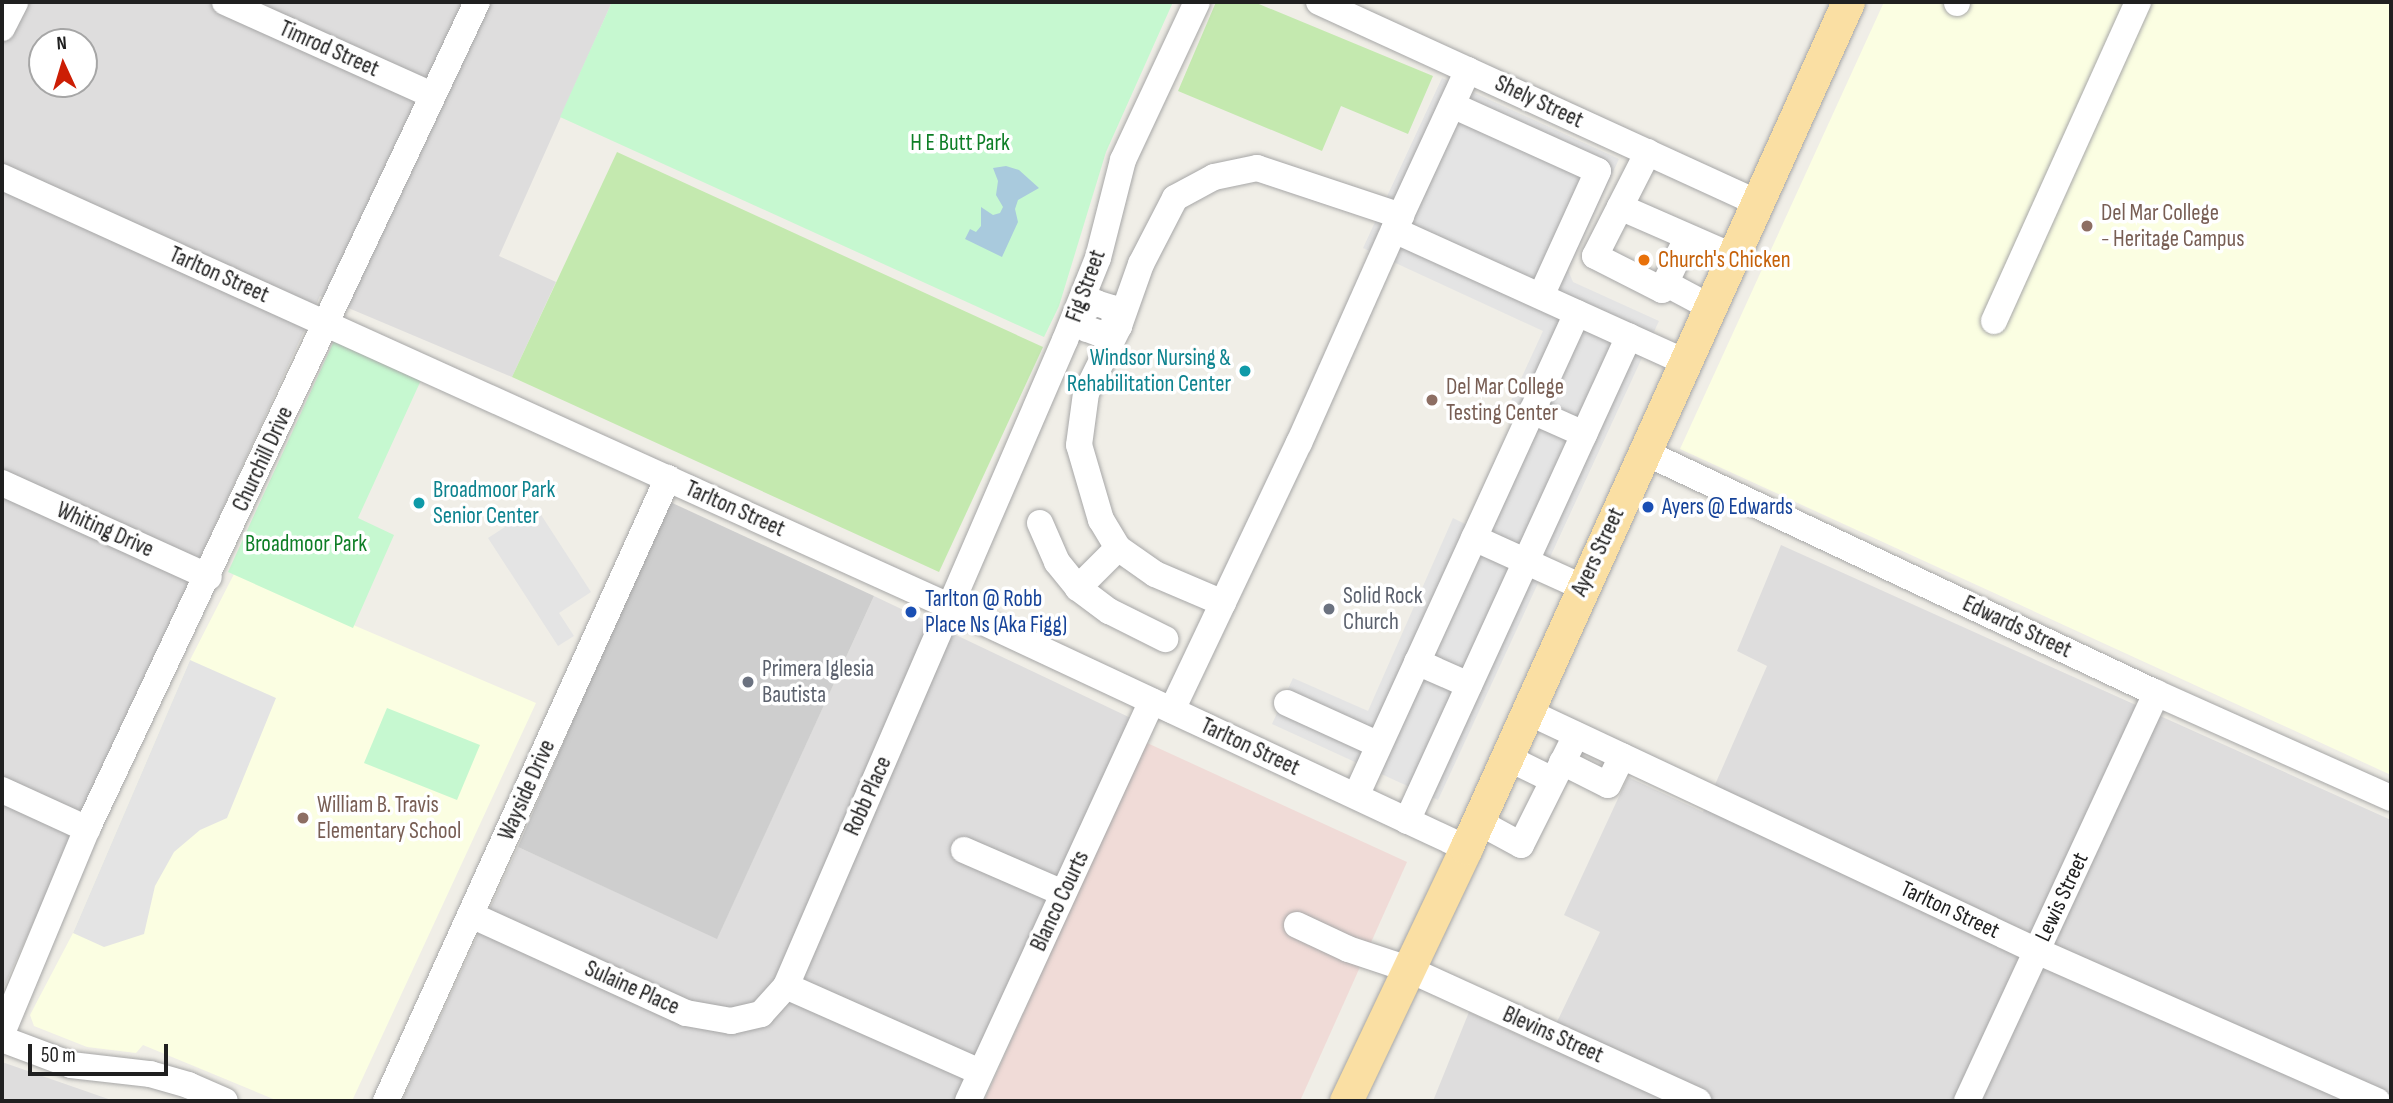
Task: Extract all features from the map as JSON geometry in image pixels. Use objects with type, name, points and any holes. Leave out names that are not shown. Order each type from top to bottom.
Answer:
[{"type":"main road","name":"Ayers Street","points":[[1346,1101],[1471,835],[1848,2]]},
{"type":"street","points":[[2,28],[15,2]]},
{"type":"street","name":"Timrod Street","points":[[225,2],[432,95]]},
{"type":"street","name":"Churchill Drive","points":[[2,1033],[87,830],[209,577],[325,323],[477,2]]},
{"type":"street","name":"Fig Street","points":[[951,607],[1098,258],[1123,160],[1196,2]]},
{"type":"street","name":"Shely Street","points":[[1319,2],[1758,203]]},
{"type":"street","points":[[1994,321],[2138,2]]},
{"type":"street","name":"Blanco Courts","points":[[968,1101],[1063,893],[1162,705],[1223,603],[1468,70]]},
{"type":"street","points":[[1452,105],[1598,171]]},
{"type":"street","points":[[1541,296],[1614,136]]},
{"type":"street","points":[[1648,152],[1595,256],[1662,290],[1687,238]]},
{"type":"street","points":[[1223,603],[1155,574],[1118,548],[1101,520],[1079,444],[1086,393],[1119,326],[1141,264],[1175,198],[1214,177],[1257,168],[1398,223],[1541,296],[1685,362]]},
{"type":"street","name":"Tarlton Street","points":[[2,177],[951,607],[1407,821],[1521,845],[1557,771]]},
{"type":"street","points":[[1620,207],[1732,256]]},
{"type":"street","points":[[1665,283],[1710,307]]},
{"type":"street","points":[[1356,796],[1577,313]]},
{"type":"street","points":[[1076,314],[1087,329],[1101,334],[1119,326]]},
{"type":"street","points":[[1407,821],[1629,337]]},
{"type":"street","points":[[1532,411],[1584,434]]},
{"type":"street","name":"Edwards Street","points":[[1644,452],[2156,693],[2391,798]]},
{"type":"street","name":"Wayside Drive","points":[[386,1101],[668,478]]},
{"type":"street","name":"Whiting Drive","points":[[2,483],[209,577]]},
{"type":"street","points":[[1040,523],[1057,562],[1078,588],[1109,611],[1165,639]]},
{"type":"street","points":[[1474,538],[1582,587]]},
{"type":"street","points":[[1078,588],[1118,548]]},
{"type":"street","name":"Robb Place","points":[[786,986],[951,607]]},
{"type":"street","points":[[1417,662],[1469,685]]},
{"type":"street","name":"Lewis Street","points":[[1968,1101],[2156,693]]},
{"type":"street","points":[[1287,703],[1379,745]]},
{"type":"street","name":"Tarlton Street","points":[[1526,711],[2038,951],[2377,1101]]},
{"type":"street","points":[[1557,771],[1576,735]]},
{"type":"street","points":[[1506,757],[1608,785],[1622,756]]},
{"type":"street","points":[[2,790],[87,830]]},
{"type":"street","points":[[964,849],[1063,893]]},
{"type":"street","name":"Sulaine Place","points":[[471,915],[686,1013],[731,1020],[761,1014],[786,986]]},
{"type":"street","name":"Blevins Street","points":[[1297,925],[1348,949],[1408,969],[1698,1101]]},
{"type":"street","points":[[786,986],[980,1072]]},
{"type":"street","points":[[2,1039],[71,1065],[150,1074],[188,1085],[225,1101]]},
{"type":"shaded area","points":[[2,2],[612,2],[499,256],[556,282],[512,377],[320,296],[2,991]]},
{"type":"shaded area","name":"Del Mar College - Heritage Campus","points":[[1884,2],[2391,2],[2391,775],[1680,449]]},
{"type":"shaded area","points":[[1442,78],[1619,159],[1568,270],[1573,282],[1659,321],[1438,800],[1272,724],[1293,678],[1368,711],[1453,518],[1473,528],[1526,413],[1509,405],[1543,331],[1363,248]]},
{"type":"shaded area","points":[[668,501],[874,596],[717,939],[518,847]]},
{"type":"shaded area","points":[[536,507],[591,592],[559,613],[574,636],[558,646],[488,538]]},
{"type":"shaded area","points":[[1781,545],[2391,820],[2391,1101],[1433,1101],[1469,1012],[1545,1047],[1600,932],[1564,915],[1628,777],[1703,812],[1767,666],[1737,651]]},
{"type":"shaded area","name":"William B. Travis Elementary School","points":[[234,574],[536,703],[352,1101],[278,1101],[143,1045],[136,1053],[87,1047],[34,1026],[30,1015],[73,933],[190,660]]},
{"type":"shaded area","points":[[874,596],[1135,720],[959,1101],[402,1101],[518,847],[717,938]]},
{"type":"shaded area","points":[[190,660],[276,698],[227,818],[200,830],[174,852],[155,886],[144,934],[104,947],[73,933]]},
{"type":"shaded area","points":[[1145,742],[1407,862],[1300,1101],[984,1101]]},
{"type":"shaded area","points":[[2,1062],[114,1101],[2,1101]]},
{"type":"green space","name":"H E Butt Park","points":[[612,2],[1173,2],[1106,152],[1059,306],[1044,337],[560,117]]},
{"type":"green space","points":[[1216,2],[1254,2],[1433,76],[1408,134],[1341,106],[1322,151],[1178,91]]},
{"type":"green space","points":[[617,152],[1043,347],[939,572],[512,377]]},
{"type":"green space","name":"Broadmoor Park","points":[[334,341],[422,378],[358,518],[394,535],[353,628],[228,572]]},
{"type":"green space","points":[[387,708],[480,745],[457,800],[364,763]]},
{"type":"water","points":[[1006,166],[1019,170],[1039,188],[1018,200],[1015,209],[1018,222],[1002,257],[965,239],[970,229],[976,232],[981,226],[981,207],[993,215],[1000,213],[1003,207],[996,195],[998,181],[993,168]]},
{"type":"place","name":"Del Mar College - Heritage Campus","points":[[2087,226]]},
{"type":"place","name":"Church's Chicken","points":[[1644,260]]},
{"type":"place","name":"Windsor Nursing & Rehabilitation Center","points":[[1245,371]]},
{"type":"place","name":"Del Mar College Testing Center","points":[[1432,400]]},
{"type":"place","name":"Broadmoor Park Senior Center","points":[[419,503]]},
{"type":"place","name":"Ayers @ Edwards","points":[[1648,507]]},
{"type":"place","name":"Solid Rock Church","points":[[1329,609]]},
{"type":"place","name":"Tarlton @ Robb Place Ns (Aka Figg)","points":[[911,612]]},
{"type":"place","name":"Primera Iglesia Bautista","points":[[748,682]]},
{"type":"place","name":"William B. Travis Elementary School","points":[[303,818]]}]
